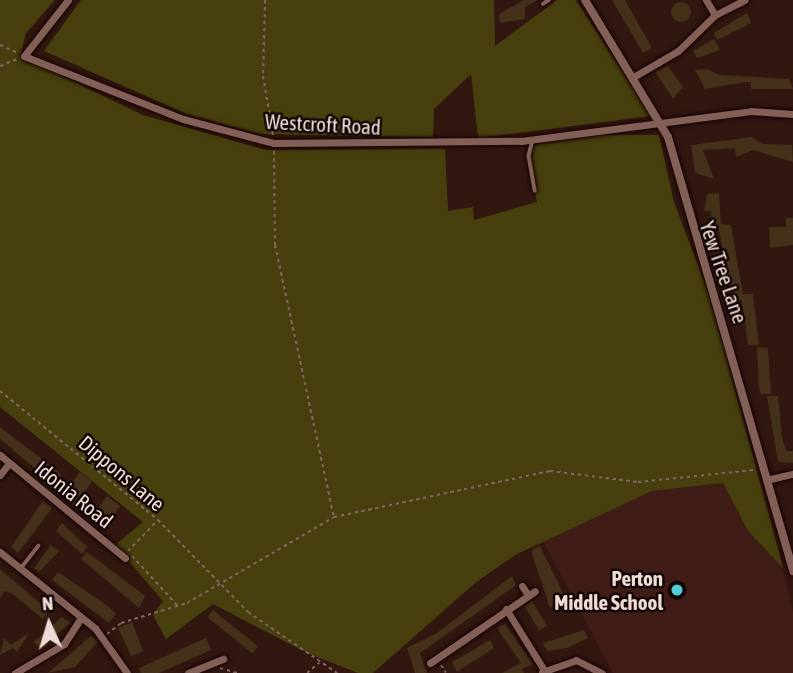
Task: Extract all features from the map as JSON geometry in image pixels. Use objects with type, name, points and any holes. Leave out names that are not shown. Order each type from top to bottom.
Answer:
[{"type":"street","points":[[24,56],[68,0]]},
{"type":"street","name":"Yew Tree Lane","points":[[585,0],[662,122],[793,571]]},
{"type":"street","points":[[706,0],[715,15]]},
{"type":"street","points":[[635,76],[678,51],[715,15],[744,0]]},
{"type":"street","name":"Westcroft Road","points":[[24,56],[183,119],[274,143],[405,145],[534,138],[751,111],[793,114]]},
{"type":"street","name":"Idonia Road","points":[[0,456],[123,555],[111,560]]},
{"type":"street","name":"Idonia Road","points":[[0,475],[9,463]]},
{"type":"street","points":[[766,480],[793,474]]},
{"type":"street","points":[[0,552],[103,636],[127,673]]},
{"type":"street","points":[[436,663],[506,608],[531,593],[522,586]]},
{"type":"street","points":[[506,608],[543,672],[576,660],[602,673]]},
{"type":"street","points":[[16,673],[26,671],[64,644],[81,618]]},
{"type":"street","points":[[188,673],[219,660]]},
{"type":"lane","points":[[542,4],[549,0]]},
{"type":"lane","points":[[534,138],[529,156],[535,190]]},
{"type":"lane","points":[[20,570],[38,546]]},
{"type":"path","points":[[265,0],[263,76],[274,143],[275,245],[334,517]]},
{"type":"path","points":[[0,46],[24,56]]},
{"type":"path","points":[[0,66],[24,56]]},
{"type":"path","name":"Dippons Lane","points":[[0,391],[158,520],[218,585],[337,673]]},
{"type":"path","points":[[103,636],[121,623],[178,606],[334,517],[550,471],[638,482],[763,469]]},
{"type":"path","points":[[158,520],[123,555],[178,606]]},
{"type":"path","points":[[219,660],[222,671],[237,673]]},
{"type":"path","points":[[307,673],[320,663]]},
{"type":"path","points":[[436,663],[446,673]]},
{"type":"shaded area","points":[[0,0],[55,0],[26,33],[20,56],[143,115],[266,150],[445,149],[448,211],[473,207],[474,220],[537,202],[527,146],[605,135],[659,135],[674,202],[710,297],[783,568],[748,531],[723,483],[652,491],[515,555],[475,583],[373,673],[358,673],[307,653],[213,604],[166,639],[153,615],[163,601],[115,545],[143,522],[0,407]]},
{"type":"shaded area","points":[[81,0],[494,0],[495,46],[557,0],[576,0],[651,116],[478,138],[471,74],[434,109],[433,137],[260,134],[187,114],[44,51]]},
{"type":"shaded area","name":"Perton Middle School","points":[[724,483],[748,531],[783,568],[793,612],[793,673],[613,673],[543,541],[652,491]]},
{"type":"building","points":[[524,0],[537,0],[525,7],[525,19],[500,23],[499,14]]},
{"type":"building","points":[[612,0],[625,0],[652,48],[643,53]]},
{"type":"building","points":[[677,2],[685,2],[691,12],[685,22],[677,22],[671,16],[671,8]]},
{"type":"building","points":[[747,13],[751,23],[717,40],[714,33]]},
{"type":"building","points":[[714,39],[720,50],[697,58],[693,51]]},
{"type":"building","points":[[668,66],[683,87],[673,99],[655,72]]},
{"type":"building","points":[[707,69],[720,75],[789,79],[793,89],[751,89],[751,82],[745,82],[705,89],[695,70]]},
{"type":"building","points":[[752,137],[762,144],[792,145],[793,162],[753,150],[736,157],[735,148],[703,150],[714,179],[695,173],[691,145]]},
{"type":"building","points":[[719,193],[721,224],[731,225],[743,294],[753,294],[759,345],[748,345],[742,300],[735,300],[731,292],[718,226],[712,226],[711,211],[704,211],[707,194]]},
{"type":"building","points":[[786,218],[793,218],[793,245],[770,248],[769,227],[786,227]]},
{"type":"building","points":[[757,347],[768,348],[771,394],[761,394],[759,388]]},
{"type":"building","points":[[767,396],[778,396],[782,437],[786,451],[793,451],[793,463],[778,462]]},
{"type":"building","points":[[0,427],[61,474],[56,486],[0,439]]},
{"type":"building","points":[[80,472],[92,481],[74,507],[62,495]]},
{"type":"building","points":[[107,496],[120,506],[105,529],[89,520]]},
{"type":"building","points":[[43,501],[52,508],[18,553],[11,547]]},
{"type":"building","points":[[62,523],[87,547],[82,554],[56,531]]},
{"type":"building","points":[[51,545],[59,551],[39,572],[34,568]]},
{"type":"building","points":[[540,546],[566,599],[550,608],[531,551]]},
{"type":"building","points":[[87,552],[145,596],[139,608],[81,559]]},
{"type":"building","points":[[0,569],[49,611],[43,619],[13,594],[5,591],[0,598]]},
{"type":"building","points":[[58,572],[116,614],[109,623],[52,580]]},
{"type":"building","points":[[512,576],[516,585],[420,653],[427,673],[415,673],[407,648],[437,633]]},
{"type":"building","points":[[532,601],[547,626],[539,630],[524,606]]},
{"type":"building","points":[[213,610],[258,647],[252,653],[207,617]]},
{"type":"building","points":[[62,617],[70,623],[40,648],[34,642]]},
{"type":"building","points":[[132,622],[143,651],[131,656],[118,628]]},
{"type":"building","points":[[505,624],[533,664],[522,669],[524,673],[502,673],[521,663],[497,628]]},
{"type":"building","points":[[584,630],[588,638],[567,648],[547,651],[543,643]]},
{"type":"building","points":[[30,632],[17,652],[13,648],[0,655],[4,638],[11,645]]},
{"type":"building","points":[[91,636],[98,642],[75,667],[48,673]]},
{"type":"building","points":[[206,638],[211,650],[159,673],[141,673],[139,668]]},
{"type":"building","points":[[490,640],[494,648],[457,672],[452,662]]},
{"type":"place","name":"Perton Middle School","points":[[677,590]]}]
